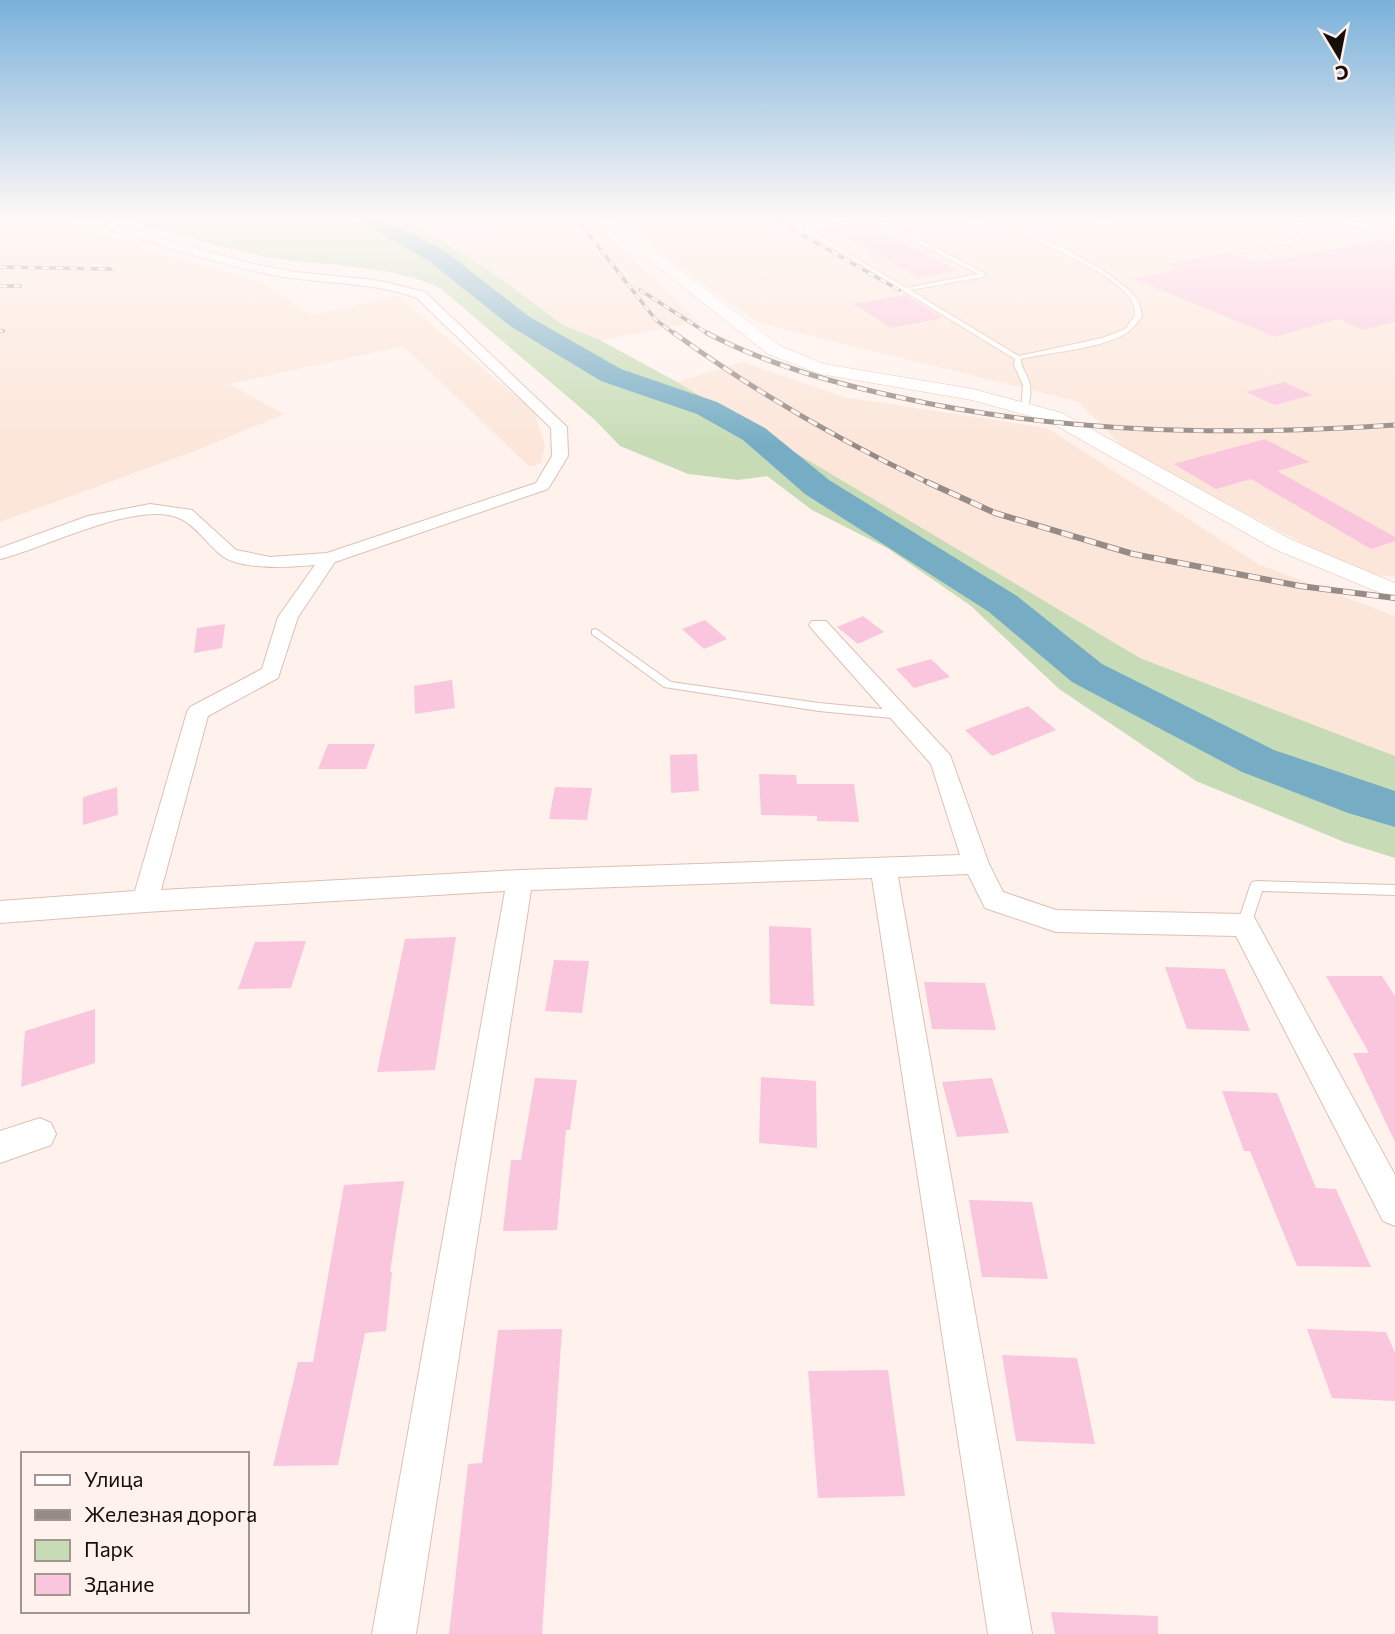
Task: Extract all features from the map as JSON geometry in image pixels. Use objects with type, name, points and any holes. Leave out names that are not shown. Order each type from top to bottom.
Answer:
[{"type":"street","points":[[0,554],[94,520],[150,509],[186,514],[230,554],[270,563],[329,558],[542,486],[560,456],[559,427],[416,293]]},
{"type":"street","points":[[700,293],[774,350],[820,369],[973,395],[1055,416],[1282,544],[1395,592]]},
{"type":"street","points":[[145,901],[198,712],[271,673],[288,617],[329,558]]},
{"type":"street","points":[[819,625],[942,761],[976,864],[995,900],[1056,921],[1244,925],[1395,1209]]},
{"type":"street","points":[[0,912],[520,880],[976,864]]},
{"type":"street","points":[[883,867],[1010,1634]]},
{"type":"street","points":[[394,1634],[520,880]]},
{"type":"street","points":[[0,1147],[40,1134]]},
{"type":"lane","points":[[914,293],[1018,358],[1127,330],[1135,322],[1138,312],[1135,299],[1130,293]]},
{"type":"lane","points":[[1018,358],[1017,365],[1027,380],[1029,390],[1024,407]]},
{"type":"lane","points":[[596,632],[668,685],[819,707],[902,715]]},
{"type":"lane","points":[[1244,925],[1257,886],[1395,890]]},
{"type":"shaded area","points":[[0,293],[278,293],[311,315],[398,296],[534,412],[545,445],[541,463],[530,467],[403,346],[229,384],[284,414],[197,450],[0,522]]},
{"type":"shaded area","points":[[520,293],[669,293],[699,322],[600,340],[563,325]]},
{"type":"shaded area","points":[[717,293],[1395,293],[1395,577],[1359,572],[1129,453],[1079,402],[757,322]]},
{"type":"shaded area","points":[[742,362],[844,397],[1047,428],[1260,565],[1395,616],[1395,756],[1140,658],[677,382]]},
{"type":"green space","points":[[446,293],[520,293],[563,325],[600,340],[677,382],[1140,658],[1395,756],[1395,858],[1344,842],[1196,781],[1059,689],[971,606],[887,548],[812,510],[767,476],[738,480],[688,474],[620,446],[595,420]]},
{"type":"building","points":[[1169,293],[1395,293],[1395,322],[1362,330],[1338,319],[1275,337]]},
{"type":"building","points":[[905,295],[943,318],[891,328],[854,304]]},
{"type":"building","points":[[1284,382],[1312,395],[1275,405],[1246,392]]},
{"type":"building","points":[[1265,439],[1309,462],[1277,471],[1395,537],[1395,541],[1371,549],[1251,479],[1216,489],[1174,464]]},
{"type":"building","points":[[863,616],[884,632],[858,644],[837,627]]},
{"type":"building","points":[[705,620],[727,639],[704,649],[682,629]]},
{"type":"building","points":[[225,624],[222,648],[194,653],[197,628]]},
{"type":"building","points":[[931,659],[950,677],[914,688],[896,669]]},
{"type":"building","points":[[452,680],[455,708],[415,714],[414,686]]},
{"type":"building","points":[[1028,706],[1056,730],[992,756],[965,730]]},
{"type":"building","points":[[328,744],[375,744],[366,769],[318,769]]},
{"type":"building","points":[[697,754],[699,791],[671,793],[670,755]]},
{"type":"building","points":[[759,774],[796,775],[797,784],[854,784],[859,822],[817,821],[817,816],[761,815]]},
{"type":"building","points":[[117,787],[118,815],[83,825],[83,797]]},
{"type":"building","points":[[555,787],[592,788],[587,820],[549,819]]},
{"type":"building","points":[[769,926],[811,928],[814,1006],[770,1004]]},
{"type":"building","points":[[456,937],[435,1070],[377,1072],[405,939]]},
{"type":"building","points":[[306,941],[291,988],[238,989],[255,942]]},
{"type":"building","points":[[554,960],[589,961],[582,1013],[545,1011]]},
{"type":"building","points":[[1165,967],[1225,969],[1250,1031],[1187,1029]]},
{"type":"building","points":[[1326,976],[1382,976],[1395,996],[1395,1142],[1353,1053],[1369,1053]]},
{"type":"building","points":[[924,982],[985,983],[996,1030],[932,1029]]},
{"type":"building","points":[[95,1009],[95,1063],[21,1087],[25,1031]]},
{"type":"building","points":[[761,1077],[816,1081],[817,1148],[759,1143]]},
{"type":"building","points":[[535,1078],[577,1080],[570,1130],[566,1130],[557,1230],[503,1231],[511,1160],[521,1160]]},
{"type":"building","points":[[992,1078],[1009,1133],[957,1137],[942,1082]]},
{"type":"building","points":[[1222,1091],[1277,1093],[1316,1188],[1336,1189],[1371,1267],[1297,1266],[1250,1151],[1244,1151]]},
{"type":"building","points":[[404,1181],[390,1272],[386,1331],[365,1333],[338,1465],[273,1466],[298,1362],[313,1362],[344,1185]]},
{"type":"building","points":[[969,1200],[1032,1202],[1048,1279],[982,1277]]},
{"type":"building","points":[[562,1329],[542,1634],[449,1634],[468,1464],[482,1463],[498,1330]]},
{"type":"building","points":[[1307,1329],[1386,1332],[1395,1353],[1395,1401],[1332,1398]]},
{"type":"building","points":[[1002,1355],[1077,1358],[1095,1444],[1016,1441]]},
{"type":"building","points":[[888,1370],[905,1496],[818,1498],[808,1371]]},
{"type":"building","points":[[1051,1612],[1158,1616],[1158,1634],[1055,1634]]},
{"type":"waterway","points":[[484,293],[519,321],[611,375],[707,408],[754,434],[817,487],[1003,604],[1087,673],[1258,761],[1365,801],[1395,809]]},
{"type":"railway","points":[[635,293],[656,320],[676,335]]},
{"type":"railway","points":[[645,293],[710,335]]},
{"type":"railway","points":[[674,333],[799,414],[927,482]]},
{"type":"railway","points":[[707,333],[776,363],[849,385],[898,397],[1021,419],[1208,431],[1395,425]]},
{"type":"railway","points":[[927,482],[995,513],[1133,554],[1300,586],[1395,598]]},
{"type":"railway","points":[[927,482],[931,484]]}]
